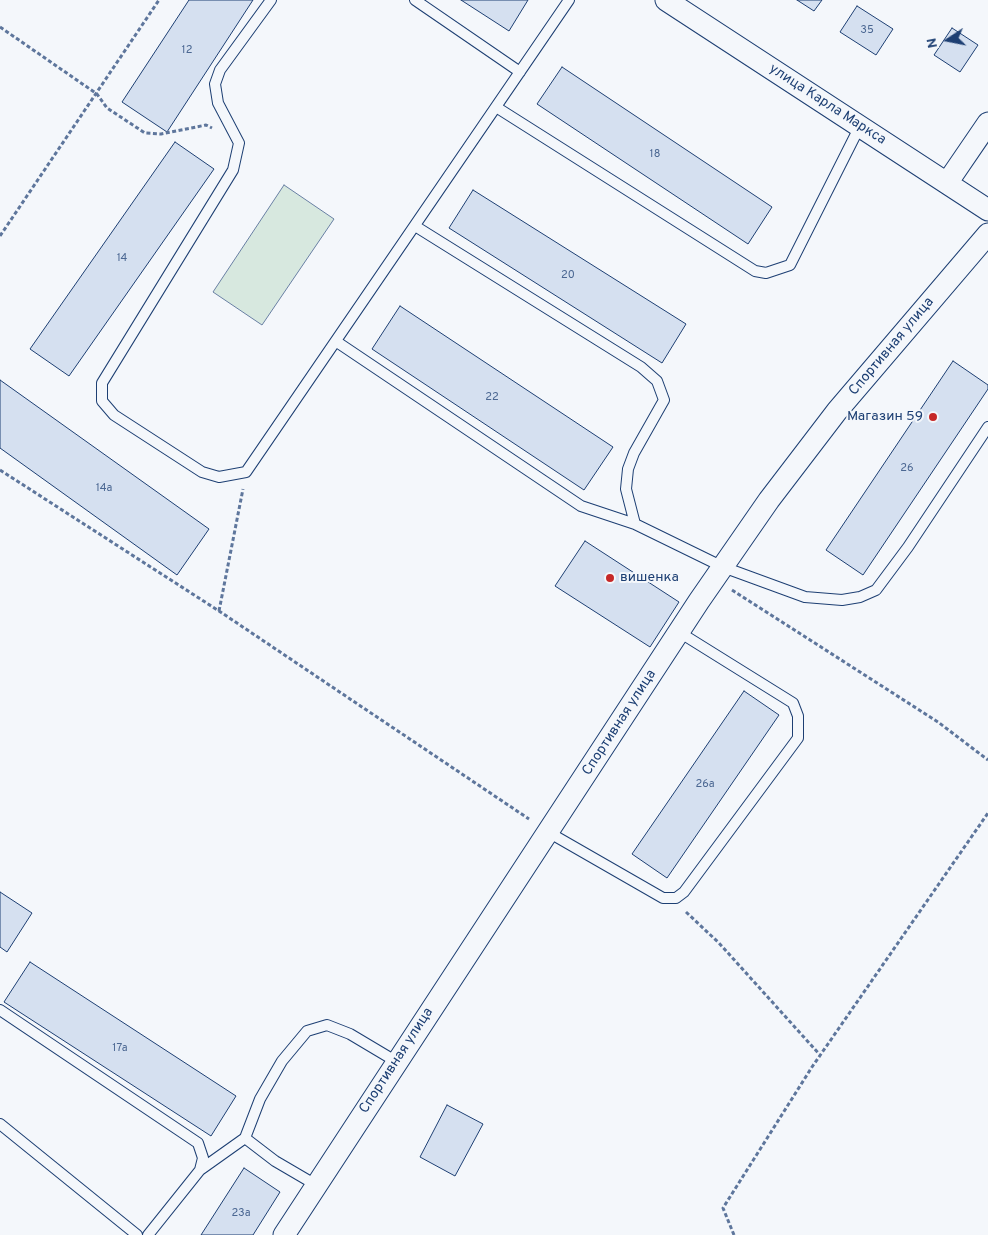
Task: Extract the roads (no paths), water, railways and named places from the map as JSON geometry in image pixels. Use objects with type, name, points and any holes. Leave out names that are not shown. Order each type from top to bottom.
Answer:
[{"type":"street","name":"улица Карла Маркса","points":[[666,0],[988,210]]},
{"type":"street","points":[[946,183],[988,123]]},
{"type":"street","name":"Спортивная улица","points":[[284,1235],[679,632],[769,500],[837,411],[988,234]]},
{"type":"lane","points":[[271,0],[220,70],[215,84],[218,103],[239,143],[233,170],[102,383],[102,401],[114,415],[202,472],[219,477],[246,472],[337,342],[569,0]]},
{"type":"lane","points":[[414,0],[520,72]]},
{"type":"lane","points":[[496,107],[755,271],[766,273],[790,265],[860,126]]},
{"type":"lane","points":[[415,226],[641,367],[657,381],[664,400],[634,454],[628,469],[626,489],[635,524]]},
{"type":"lane","points":[[337,342],[581,506],[635,524],[719,573],[805,597],[842,600],[860,597],[876,590],[908,547],[988,427]]},
{"type":"lane","points":[[548,832],[663,898],[676,898],[684,892],[798,738],[800,728],[793,703],[679,632]]},
{"type":"lane","points":[[0,1010],[198,1143],[202,1158],[200,1170]]},
{"type":"lane","points":[[148,1235],[200,1170],[245,1138],[260,1099],[282,1061],[307,1031],[328,1025],[350,1034],[397,1062]]},
{"type":"lane","points":[[0,1124],[137,1235]]},
{"type":"lane","points":[[245,1138],[275,1162],[316,1185]]},
{"type":"place","name":"Магазин 59","points":[[933,417]]},
{"type":"place","name":"вишенка","points":[[610,578]]}]
